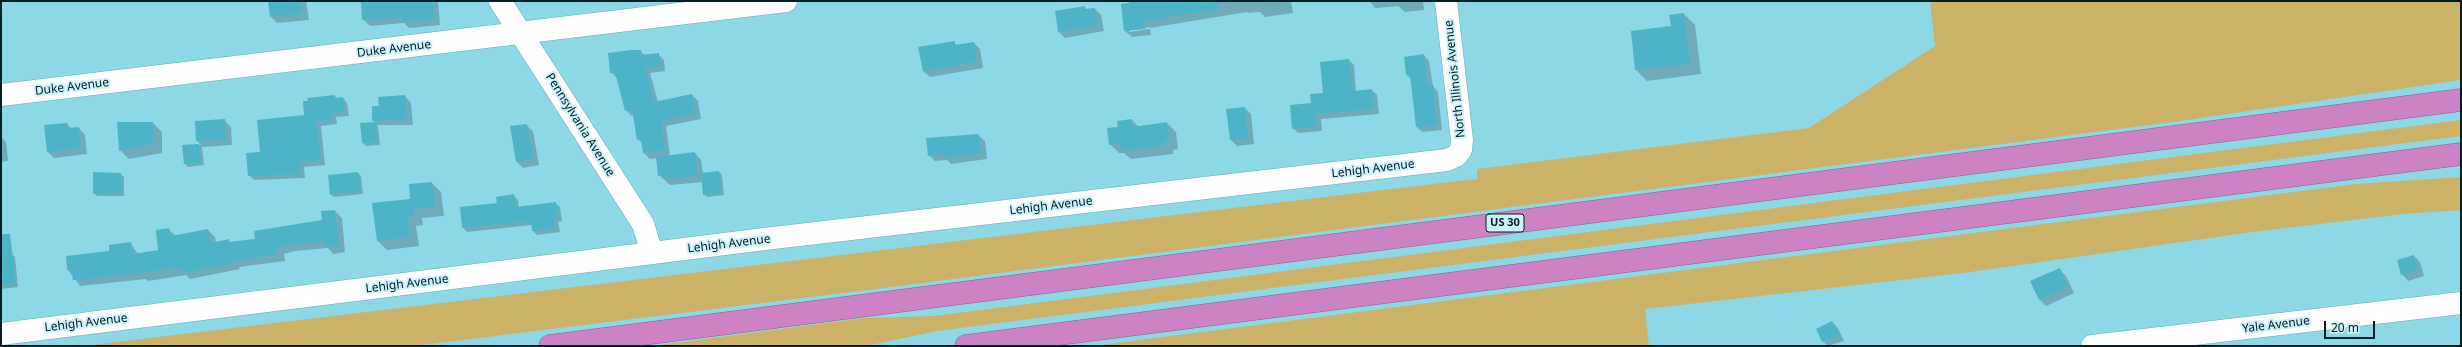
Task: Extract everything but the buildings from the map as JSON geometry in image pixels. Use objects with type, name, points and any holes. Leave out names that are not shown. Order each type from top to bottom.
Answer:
[{"type":"highway","name":"US 30","points":[[550,346],[2458,100]]},
{"type":"highway","points":[[966,346],[2461,154]]},
{"type":"highway","points":[[2405,162],[2461,166]]},
{"type":"street","name":"Pennsylvania Avenue","points":[[500,1],[522,33],[642,224],[652,253]]},
{"type":"street","name":"Duke Avenue","points":[[1,95],[786,1]]},
{"type":"street","name":"North Illinois Avenue","points":[[1446,1],[1462,140],[1461,150],[1456,156]]},
{"type":"street","name":"Lehigh Avenue","points":[[1,334],[652,253],[1436,162],[1456,156]]},
{"type":"street","name":"Yale Avenue","points":[[2102,345],[2461,303]]},
{"type":"shaded area","points":[[1930,1],[2461,1],[2461,80],[2173,122],[868,290],[414,346],[83,346],[1477,179],[1477,169],[1809,128],[1935,46]]},
{"type":"shaded area","points":[[2461,120],[2461,136],[937,331],[866,346],[652,346],[864,318],[934,316]]},
{"type":"shaded area","points":[[2461,177],[2461,210],[2403,214],[2245,233],[1963,273],[1645,309],[1649,346],[1093,346],[2356,184]]}]
